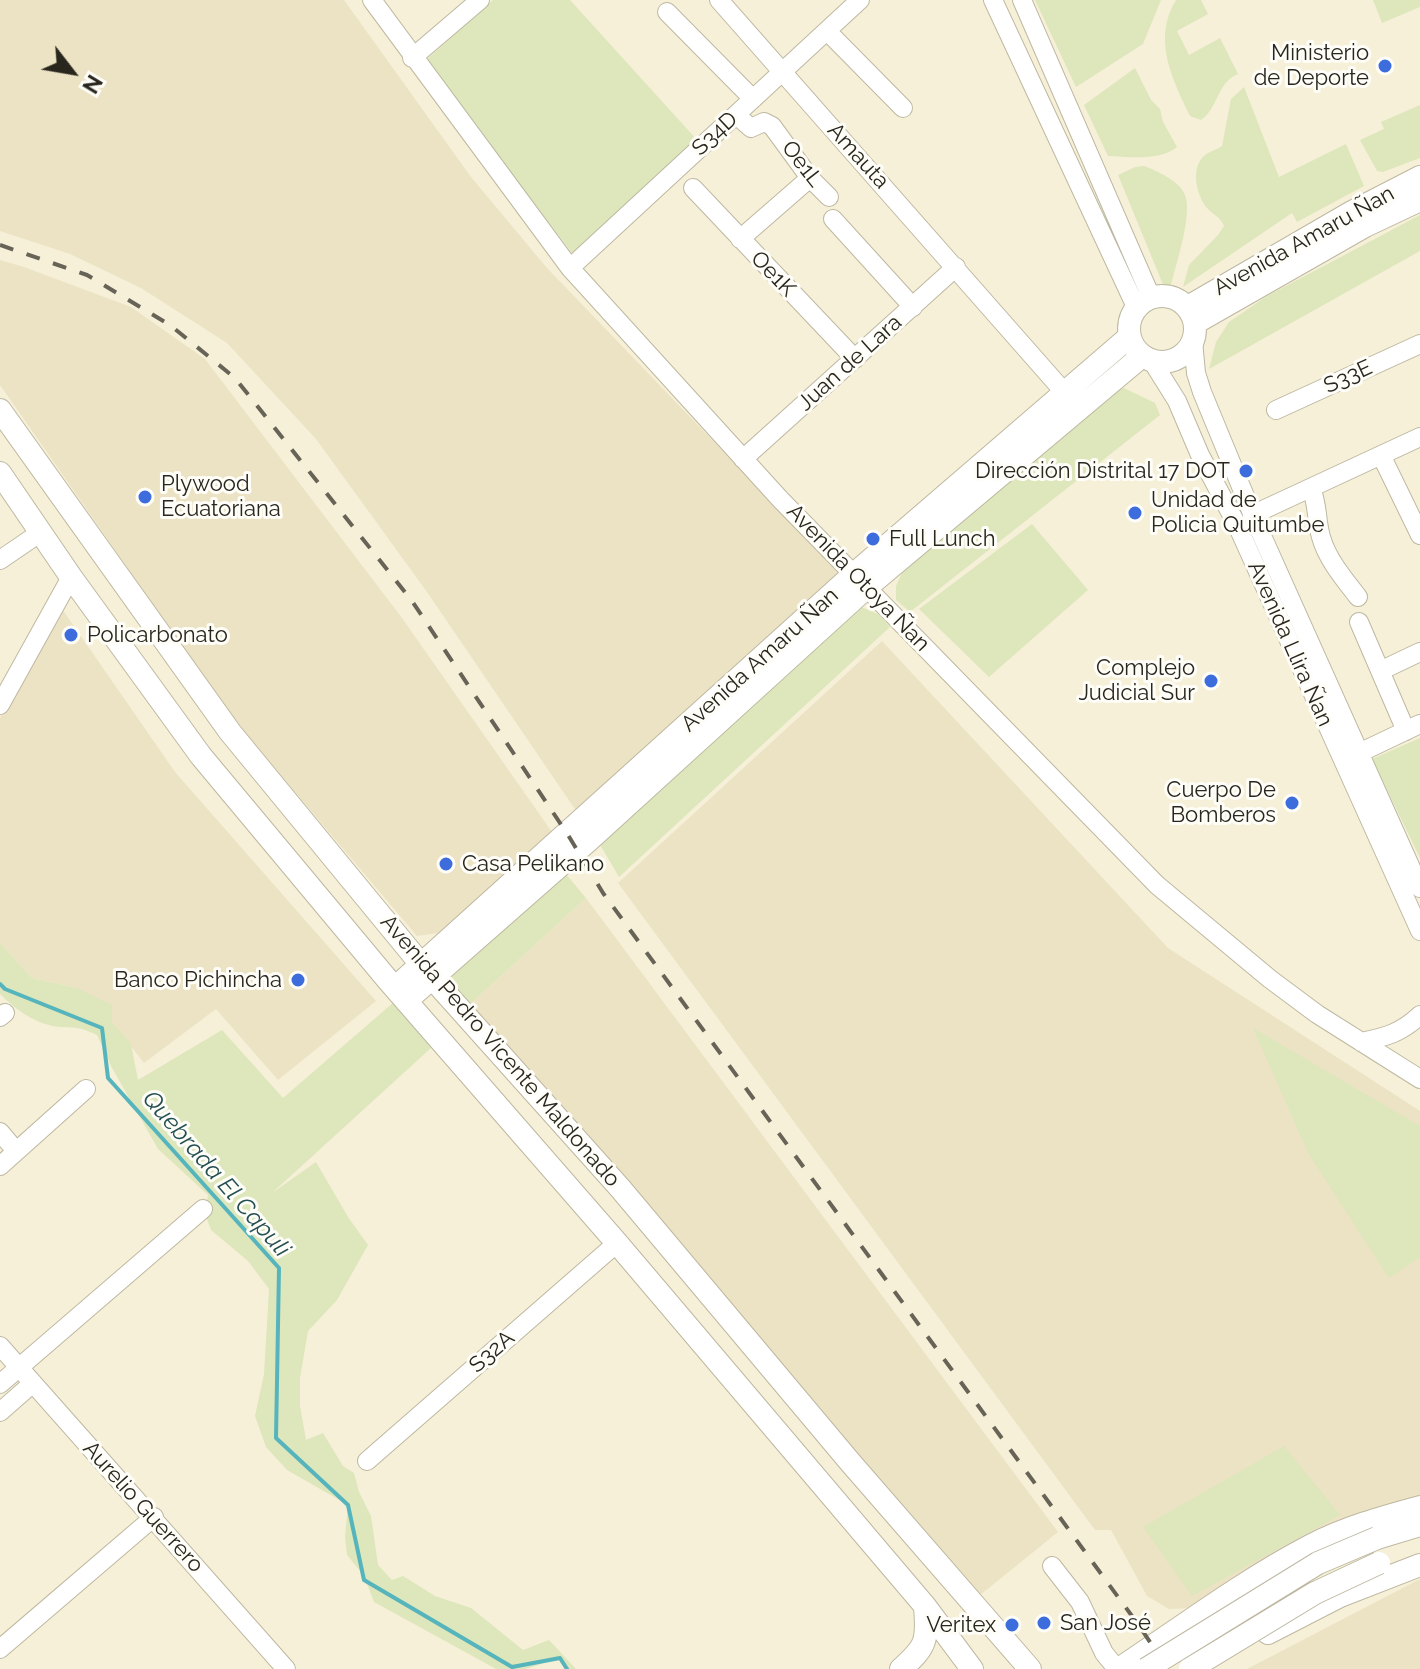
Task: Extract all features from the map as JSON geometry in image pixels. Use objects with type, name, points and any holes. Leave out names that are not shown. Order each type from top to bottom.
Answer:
[{"type":"main road","name":"Avenida Amaru Ñan","points":[[1192,324],[1352,212],[1420,177]]},
{"type":"main road","name":"Avenida Amaru Ñan","points":[[1192,324],[1365,226],[1420,200]]},
{"type":"main road","points":[[1165,295],[1178,298],[1192,324],[1186,352],[1164,362],[1141,351],[1129,322],[1144,302],[1165,295]]},
{"type":"main road","name":"Avenida Amaru Ñan","points":[[400,994],[582,834],[1065,393],[1141,351]]},
{"type":"main road","name":"Avenida Amaru Ñan","points":[[861,581],[1141,351]]},
{"type":"main road","name":"Avenida Pedro Vicente Maldonado","points":[[0,410],[230,732],[428,972],[610,1176],[840,1450],[1030,1669]]},
{"type":"main road","name":"Avenida Pedro Vicente Maldonado","points":[[0,473],[201,756],[400,994],[617,1243],[925,1606],[972,1669]]},
{"type":"main road","points":[[1144,1665],[1167,1636],[1250,1581],[1346,1530],[1420,1507]]},
{"type":"main road","points":[[1118,1669],[1144,1665],[1318,1563],[1377,1538],[1420,1525]]},
{"type":"main road","points":[[1167,1636],[1192,1669],[1315,1593],[1379,1563],[1420,1551]]},
{"type":"main road","points":[[1209,1669],[1322,1604],[1420,1565]]},
{"type":"main road","points":[[901,1669],[919,1653],[926,1640],[925,1606]]},
{"type":"street","name":"Avenida Otoya Ñan","points":[[372,0],[570,268],[743,459],[861,581],[1157,885],[1270,979],[1420,1079]]},
{"type":"street","points":[[412,58],[480,0]]},
{"type":"street","name":"Amauta","points":[[719,0],[1065,393]]},
{"type":"street","name":"S34D","points":[[570,268],[860,0]]},
{"type":"street","points":[[993,0],[1144,302]]},
{"type":"street","points":[[1022,0],[1144,302]]},
{"type":"street","points":[[667,12],[753,99]]},
{"type":"street","points":[[827,31],[903,108]]},
{"type":"street","name":"Oe1L","points":[[736,115],[751,128],[764,122],[772,126],[810,178],[829,197]]},
{"type":"street","points":[[740,239],[810,178]]},
{"type":"street","name":"Oe1K","points":[[693,188],[855,359]]},
{"type":"street","points":[[833,219],[913,307]]},
{"type":"street","name":"Juan de Lara","points":[[743,459],[956,267]]},
{"type":"street","name":"Avenida Llira Ñan","points":[[1192,324],[1196,373],[1202,392],[1252,515],[1357,754],[1420,888]]},
{"type":"street","name":"S33E","points":[[1276,410],[1420,344]]},
{"type":"street","name":"Avenida Llira Ñan","points":[[1141,351],[1177,401],[1200,455],[1237,525],[1420,931]]},
{"type":"street","points":[[1252,515],[1420,437]]},
{"type":"street","points":[[1381,455],[1420,535]]},
{"type":"street","points":[[1311,488],[1318,503],[1322,541],[1358,597]]},
{"type":"street","points":[[0,560],[41,532]]},
{"type":"street","points":[[0,705],[71,577]]},
{"type":"street","points":[[1357,754],[1413,728],[1380,671],[1359,622]]},
{"type":"street","points":[[1380,671],[1420,652]]},
{"type":"street","points":[[1361,1042],[1392,1036],[1420,1015]]},
{"type":"street","points":[[0,1166],[86,1089]]},
{"type":"street","points":[[0,1132],[16,1151]]},
{"type":"street","points":[[0,1384],[203,1209]]},
{"type":"street","name":"S32A","points":[[367,1461],[617,1243]]},
{"type":"street","name":"Aurelio Guerrero","points":[[0,1346],[154,1517],[275,1665]]},
{"type":"street","points":[[0,1412],[33,1383]]},
{"type":"street","points":[[0,1649],[154,1517]]},
{"type":"street","points":[[1052,1566],[1080,1602],[1099,1643],[1118,1669]]},
{"type":"shaded area","points":[[0,0],[344,0],[471,177],[547,268],[841,574],[583,821],[427,592],[316,439],[227,343],[141,288],[70,254],[0,231]]},
{"type":"shaded area","points":[[0,260],[131,307],[205,359],[402,618],[559,842],[452,931],[417,936],[233,719],[0,385]]},
{"type":"shaded area","name":"Banco Pichincha","points":[[60,606],[175,772],[376,1001],[278,1080],[216,1009],[144,1063],[112,1022],[77,988],[32,978],[0,943],[0,718]]},
{"type":"shaded area","points":[[882,641],[1168,948],[1420,1111],[1420,1501],[1192,1608],[1169,1609],[1147,1596],[1111,1530],[1095,1530],[618,883]]},
{"type":"shaded area","points":[[586,898],[1058,1532],[969,1604],[467,1007]]},
{"type":"shaded area","points":[[1420,1579],[1420,1669],[1247,1669]]},
{"type":"green space","points":[[493,0],[570,0],[698,141],[573,254],[425,61]]},
{"type":"green space","points":[[1035,0],[1161,0],[1143,44],[1076,87]]},
{"type":"green space","points":[[1176,0],[1201,0],[1208,14],[1177,31],[1189,55],[1220,38],[1238,74],[1226,83],[1201,120],[1190,116],[1167,59],[1166,29]]},
{"type":"green space","points":[[1373,0],[1420,0],[1420,7],[1382,23]]},
{"type":"green space","points":[[1135,68],[1151,100],[1160,109],[1163,122],[1177,147],[1153,156],[1108,156],[1084,105]]},
{"type":"green space","points":[[1244,87],[1279,177],[1346,144],[1364,186],[1297,222],[1292,213],[1183,287],[1189,265],[1224,226],[1203,202],[1196,181],[1197,167],[1205,155],[1222,146],[1231,99]]},
{"type":"green space","points":[[1420,105],[1420,158],[1383,172],[1377,171],[1360,140],[1384,129],[1381,122]]},
{"type":"green space","points":[[1144,166],[1173,181],[1182,190],[1187,204],[1185,228],[1170,289],[1164,287],[1118,175]]},
{"type":"green space","points":[[1420,215],[1420,251],[1209,369],[1216,342],[1229,322],[1267,296]]},
{"type":"green space","points":[[1124,388],[1155,403],[1160,415],[910,612],[896,600],[896,586],[907,562],[1116,390]]},
{"type":"green space","points":[[1032,524],[1088,590],[989,677],[919,609]]},
{"type":"green space","points":[[859,606],[878,614],[890,627],[619,877],[599,843]]},
{"type":"green space","points":[[1420,738],[1420,858],[1372,759]]},
{"type":"green space","points":[[565,873],[586,898],[467,1007],[448,980]]},
{"type":"green space","points":[[0,943],[32,978],[77,988],[112,1005],[112,1022],[131,1044],[138,1080],[222,1030],[283,1098],[394,1002],[431,1048],[272,1193],[316,1162],[368,1245],[337,1300],[308,1331],[300,1378],[300,1406],[306,1440],[323,1433],[343,1466],[354,1473],[371,1516],[378,1565],[392,1580],[403,1576],[435,1596],[471,1608],[523,1650],[549,1640],[576,1669],[567,1669],[559,1658],[526,1669],[496,1669],[374,1602],[364,1576],[347,1555],[348,1505],[287,1470],[266,1447],[255,1416],[264,1374],[269,1289],[248,1261],[211,1230],[205,1214],[208,1195],[158,1149],[97,1035],[83,1029],[51,1026],[35,1020],[0,994]]},
{"type":"green space","points":[[1253,1028],[1420,1126],[1420,1257],[1389,1278],[1308,1153]]},
{"type":"green space","points":[[1284,1446],[1340,1515],[1192,1596],[1143,1527]]},
{"type":"waterway","name":"Quebrada El Capuli","points":[[0,984],[5,989],[102,1028],[108,1078],[279,1268],[276,1438],[348,1505],[364,1580],[512,1667],[560,1658],[567,1669]]},
{"type":"railway","points":[[0,245],[87,275],[170,325],[235,378],[412,601],[568,835],[603,893],[1168,1669]]},
{"type":"place","name":"Ministerio de Deporte","points":[[1385,66]]},
{"type":"place","name":"Dirección Distrital 17 DOT","points":[[1246,471]]},
{"type":"place","name":"Plywood Ecuatoriana","points":[[145,497]]},
{"type":"place","name":"Unidad de Policia Quitumbe","points":[[1135,513]]},
{"type":"place","name":"Full Lunch","points":[[873,539]]},
{"type":"place","name":"Policarbonato","points":[[71,635]]},
{"type":"place","name":"Complejo Judicial Sur","points":[[1211,681]]},
{"type":"place","name":"Cuerpo De Bomberos","points":[[1292,803]]},
{"type":"place","name":"Casa Pelikano","points":[[446,864]]},
{"type":"place","name":"Banco Pichincha","points":[[298,980]]},
{"type":"place","name":"San José","points":[[1044,1623]]},
{"type":"place","name":"Veritex","points":[[1012,1625]]}]
